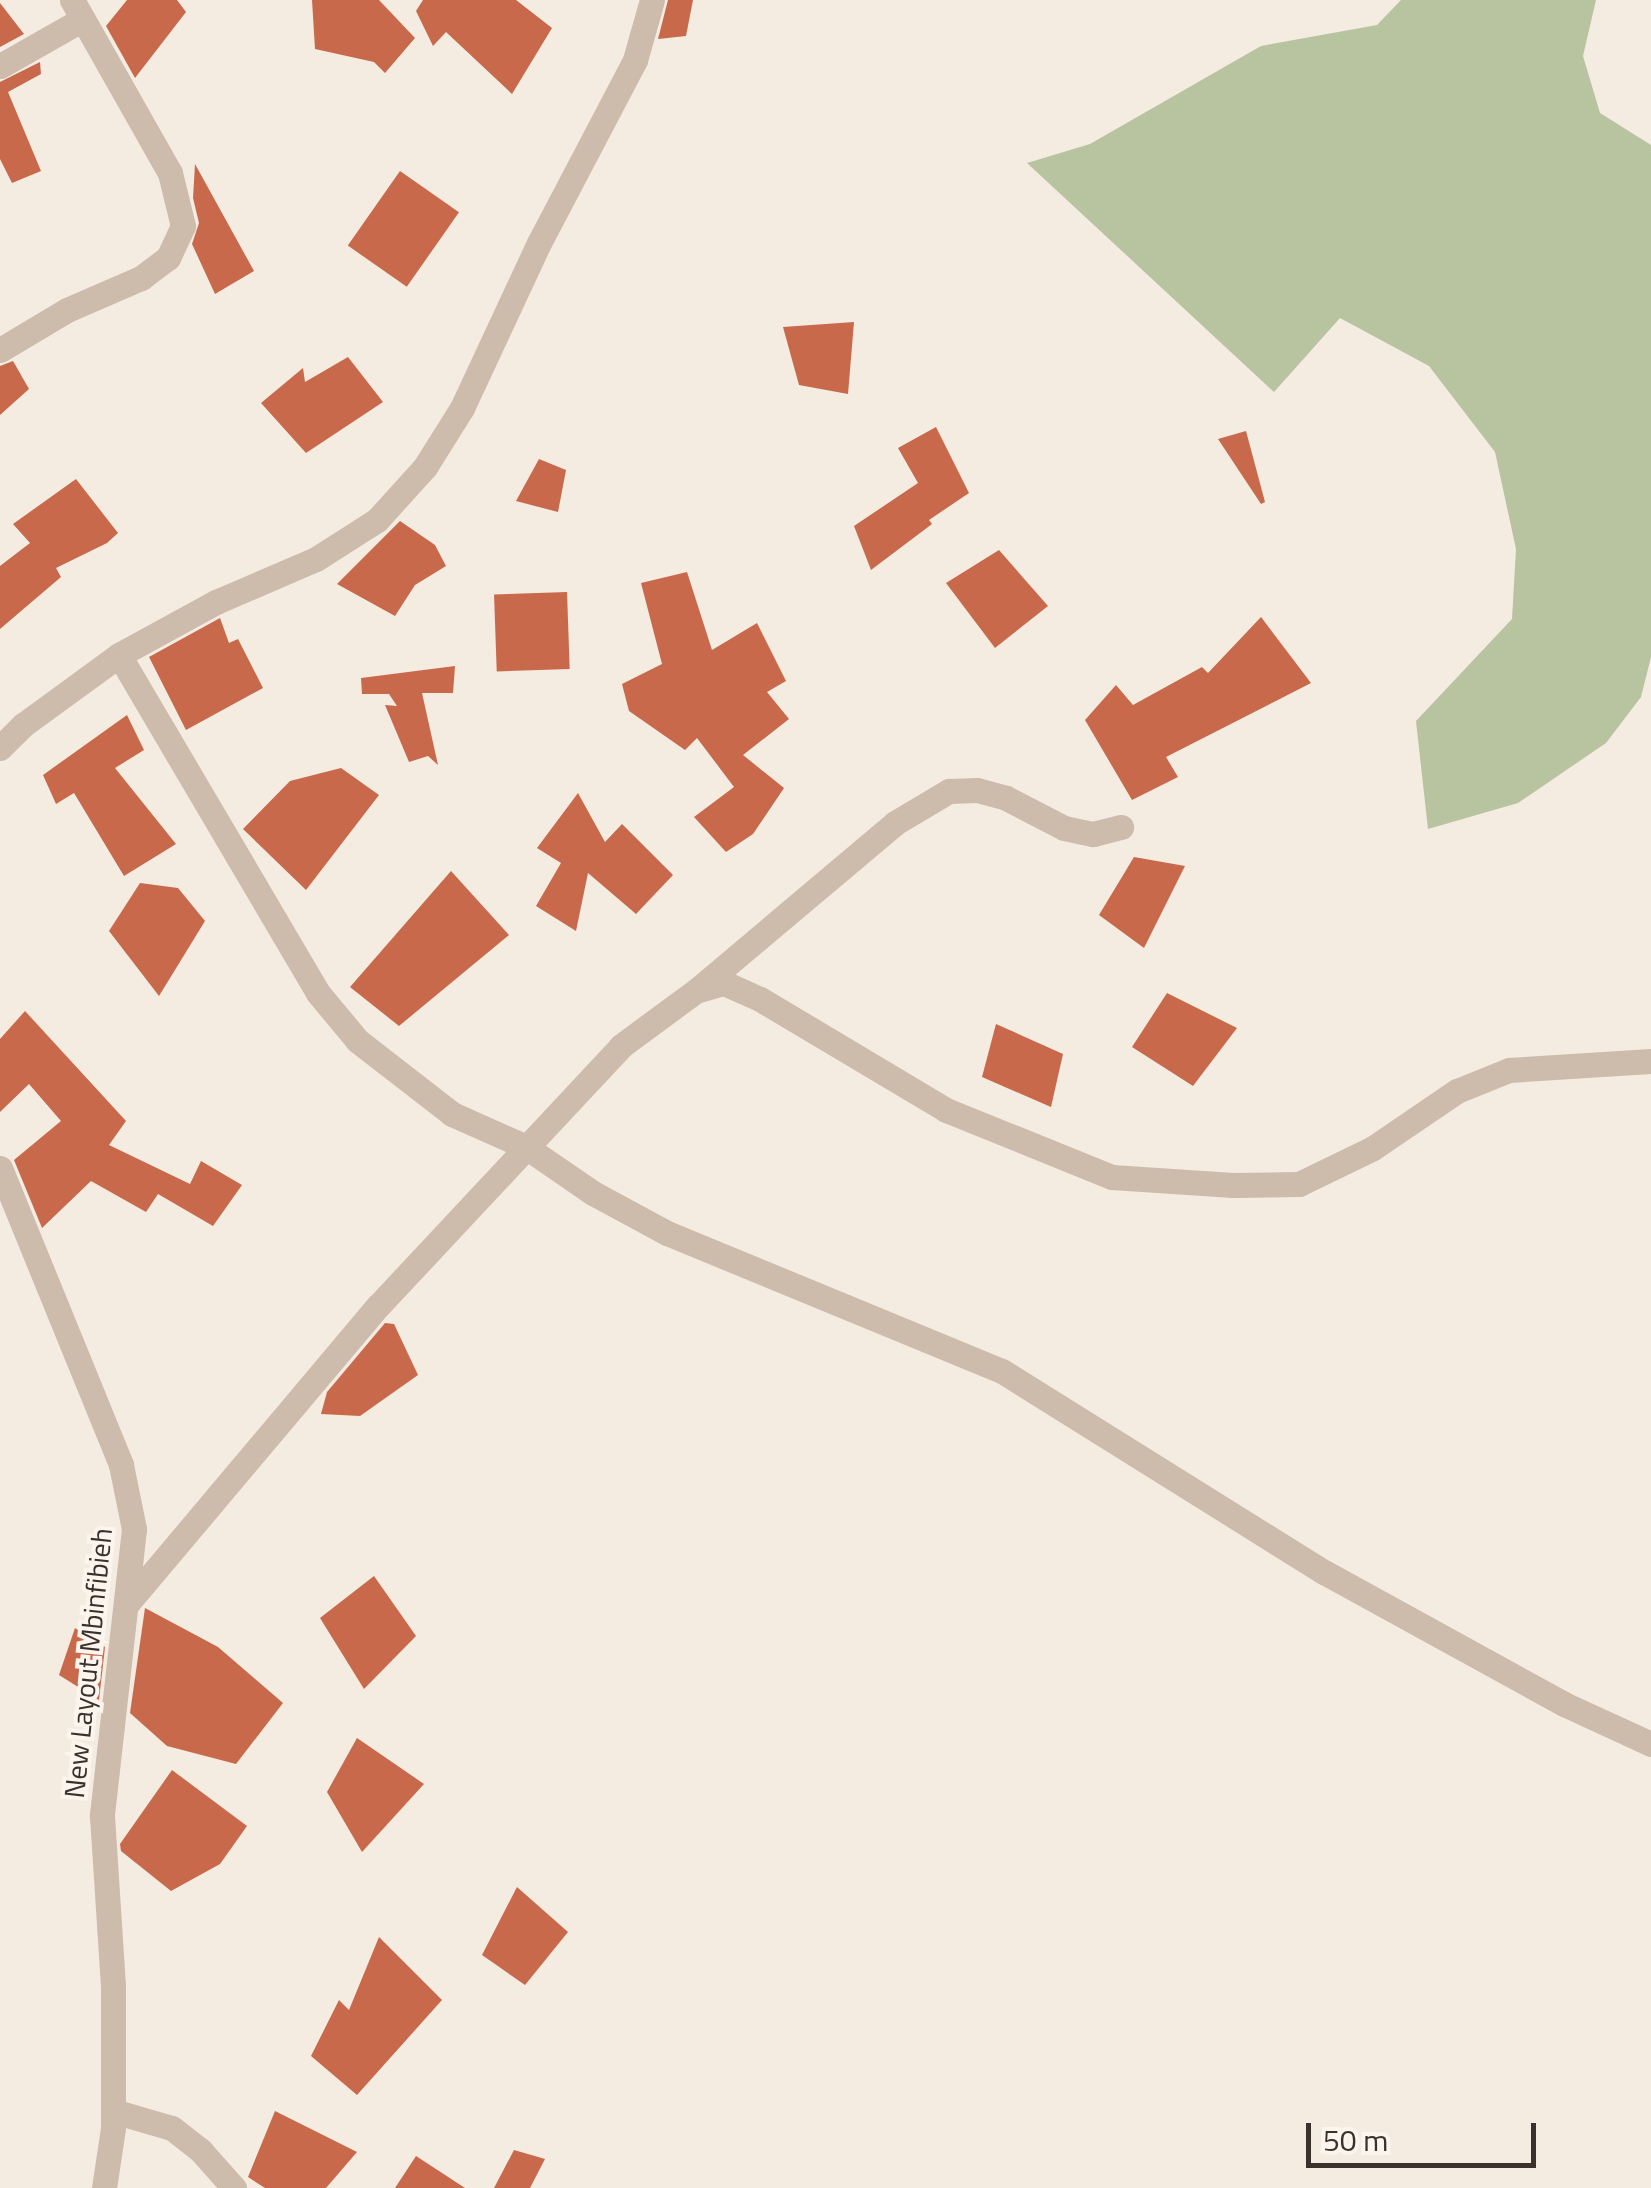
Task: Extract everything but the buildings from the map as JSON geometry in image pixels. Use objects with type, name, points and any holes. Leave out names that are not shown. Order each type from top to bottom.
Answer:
[{"type":"street","points":[[0,748],[24,725],[119,655],[216,602],[316,559],[376,520],[425,467],[462,408],[538,243],[635,60],[652,0]]},
{"type":"street","points":[[0,66],[77,9],[170,173],[184,226],[168,258],[142,278],[67,310],[0,350]]},
{"type":"street","points":[[119,655],[318,994],[358,1041],[452,1114],[526,1148],[593,1193],[667,1234],[1002,1371],[1324,1572],[1564,1704],[1651,1744]]},
{"type":"street","points":[[126,1605],[379,1304],[622,1046],[696,990],[895,822],[949,791],[977,790],[1006,798],[1064,828],[1093,834],[1121,828]]},
{"type":"street","points":[[696,990],[724,983],[760,999],[946,1110],[1112,1177],[1232,1186],[1299,1184],[1373,1148],[1456,1092],[1509,1070],[1651,1061]]},
{"type":"street","name":"New Layout Mbinfibieh","points":[[0,1168],[130,1494],[134,1529],[102,1816],[114,1985],[114,2111],[104,2188]]},
{"type":"street","points":[[114,2111],[172,2128],[201,2151],[234,2188]]},
{"type":"green space","points":[[1401,0],[1596,0],[1583,56],[1600,113],[1651,145],[1651,657],[1641,697],[1606,743],[1518,803],[1428,829],[1416,721],[1512,619],[1516,549],[1495,452],[1429,366],[1340,318],[1274,392],[1027,163],[1090,144],[1261,46],[1377,25]]}]
